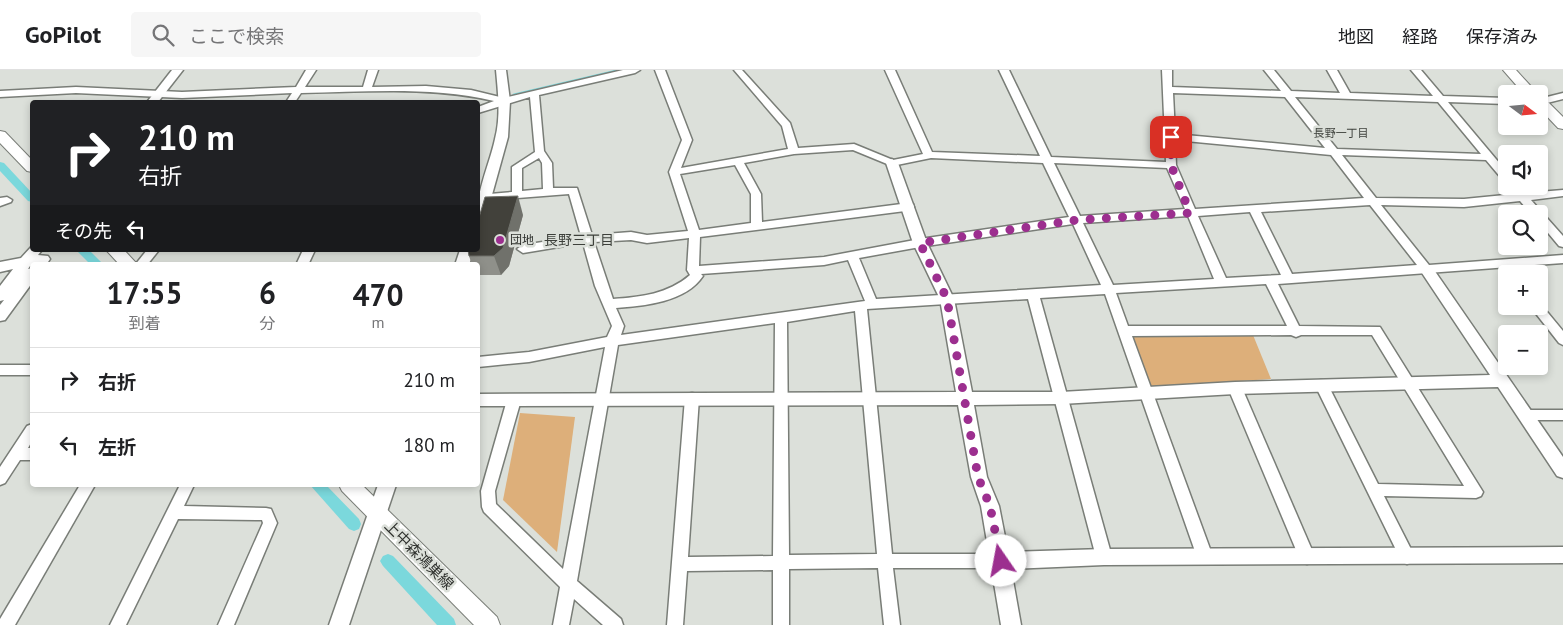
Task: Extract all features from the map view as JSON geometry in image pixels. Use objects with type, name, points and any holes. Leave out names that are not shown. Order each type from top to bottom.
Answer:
[{"type":"main road","points":[[1509,70],[1523,85]]},
{"type":"main road","points":[[1548,111],[1563,125]]},
{"type":"main road","points":[[0,135],[30,166]]},
{"type":"main road","points":[[116,252],[127,262]]},
{"type":"main road","name":"上中森鴻巣線","points":[[351,487],[488,625]]},
{"type":"street","points":[[161,98],[178,70]]},
{"type":"street","points":[[161,98],[188,70]]},
{"type":"street","points":[[292,100],[310,70]]},
{"type":"street","points":[[367,89],[373,70]]},
{"type":"street","points":[[501,70],[504,101],[502,137],[481,198],[573,190],[601,286],[618,326],[612,341],[601,398],[561,625]]},
{"type":"street","points":[[480,109],[504,101],[636,70]]},
{"type":"street","points":[[610,304],[636,302],[668,294],[688,285],[697,276],[693,270],[695,234],[674,172],[687,140],[660,70]]},
{"type":"street","points":[[739,70],[787,125],[794,151]]},
{"type":"street","points":[[890,70],[924,149],[929,155]]},
{"type":"street","points":[[1004,70],[1045,160],[1077,220],[1109,289],[1205,557]]},
{"type":"street","points":[[1167,70],[1171,165],[1190,213],[1222,283]]},
{"type":"street","points":[[1269,70],[1285,93],[1427,270],[1563,471]]},
{"type":"street","points":[[1332,70],[1346,94]]},
{"type":"street","points":[[1416,70],[1498,167]]},
{"type":"street","points":[[0,94],[76,90],[161,98],[298,90],[426,89],[471,93],[504,101]]},
{"type":"street","points":[[1169,90],[1346,94],[1498,101]]},
{"type":"street","points":[[534,94],[539,151],[547,162],[548,191]]},
{"type":"street","points":[[1548,98],[1563,96]]},
{"type":"street","points":[[1171,137],[1334,152],[1490,157]]},
{"type":"street","points":[[674,172],[794,151],[854,147],[892,163],[923,158],[929,155],[1171,165]]},
{"type":"street","points":[[517,195],[517,167],[540,153]]},
{"type":"street","points":[[738,161],[756,194],[757,226]]},
{"type":"street","points":[[892,163],[909,207],[920,243],[947,299],[978,477],[990,506],[1011,625]]},
{"type":"street","points":[[693,270],[824,261],[920,243],[1077,220],[1372,201],[1464,203],[1563,193]]},
{"type":"street","points":[[1522,197],[1529,205]]},
{"type":"street","points":[[523,249],[587,239],[631,236],[647,239],[695,234],[909,207]]},
{"type":"street","points":[[1254,208],[1289,279]]},
{"type":"street","points":[[1548,226],[1563,243]]},
{"type":"street","points":[[143,262],[151,252]]},
{"type":"street","points":[[852,256],[867,305],[870,398],[892,625]]},
{"type":"street","points":[[1529,265],[1563,259]]},
{"type":"street","points":[[0,267],[37,260]]},
{"type":"street","points":[[0,296],[30,267]]},
{"type":"street","points":[[480,362],[529,357],[612,341],[867,305],[1427,270],[1498,269]]},
{"type":"street","points":[[0,316],[30,271]]},
{"type":"street","points":[[1270,280],[1296,332]]},
{"type":"street","points":[[1033,294],[1104,557]]},
{"type":"street","points":[[1543,315],[1563,340]]},
{"type":"street","points":[[781,318],[781,625]]},
{"type":"street","points":[[1124,331],[1296,332],[1376,330],[1476,492],[1374,490]]},
{"type":"street","points":[[0,370],[30,370]]},
{"type":"street","points":[[480,400],[601,398],[1062,398],[1235,388],[1502,381]]},
{"type":"street","points":[[1321,385],[1407,557]]},
{"type":"street","points":[[1235,388],[1307,557]]},
{"type":"street","points":[[675,625],[692,398]]},
{"type":"street","points":[[514,400],[488,491],[489,507],[615,625]]},
{"type":"street","points":[[1525,415],[1563,416]]},
{"type":"street","points":[[0,479],[30,433]]},
{"type":"street","points":[[17,454],[30,454]]},
{"type":"street","points":[[6,625],[87,487]]},
{"type":"street","points":[[118,625],[186,487]]},
{"type":"street","points":[[339,625],[387,487]]},
{"type":"street","points":[[173,512],[266,514],[270,523],[226,625]]},
{"type":"street","points":[[680,564],[1001,561],[1104,557],[1563,555]]},
{"type":"shaded area","points":[[1253,335],[1271,379],[1151,387],[1132,336]]},
{"type":"shaded area","points":[[520,413],[575,417],[557,552],[503,500]]},
{"type":"building","points":[[518,196],[503,248],[494,256],[469,256],[468,252],[480,252],[480,214],[485,197]]},
{"type":"waterway","points":[[514,95],[621,70]]},
{"type":"waterway","points":[[0,165],[30,197]]},
{"type":"waterway","points":[[84,252],[95,262]]},
{"type":"waterway","points":[[319,487],[354,524]]},
{"type":"waterway","points":[[388,561],[448,625]]},
{"type":"place","name":"団地","points":[[500,240]]},
{"type":"district","name":"長野一丁目","points":[[1341,133]]},
{"type":"district","name":"長野三丁目","points":[[579,240]]},
{"type":"route","points":[[1001,561],[990,506],[978,477],[947,299],[920,243],[1077,220],[1190,213],[1171,165],[1171,137]]}]
